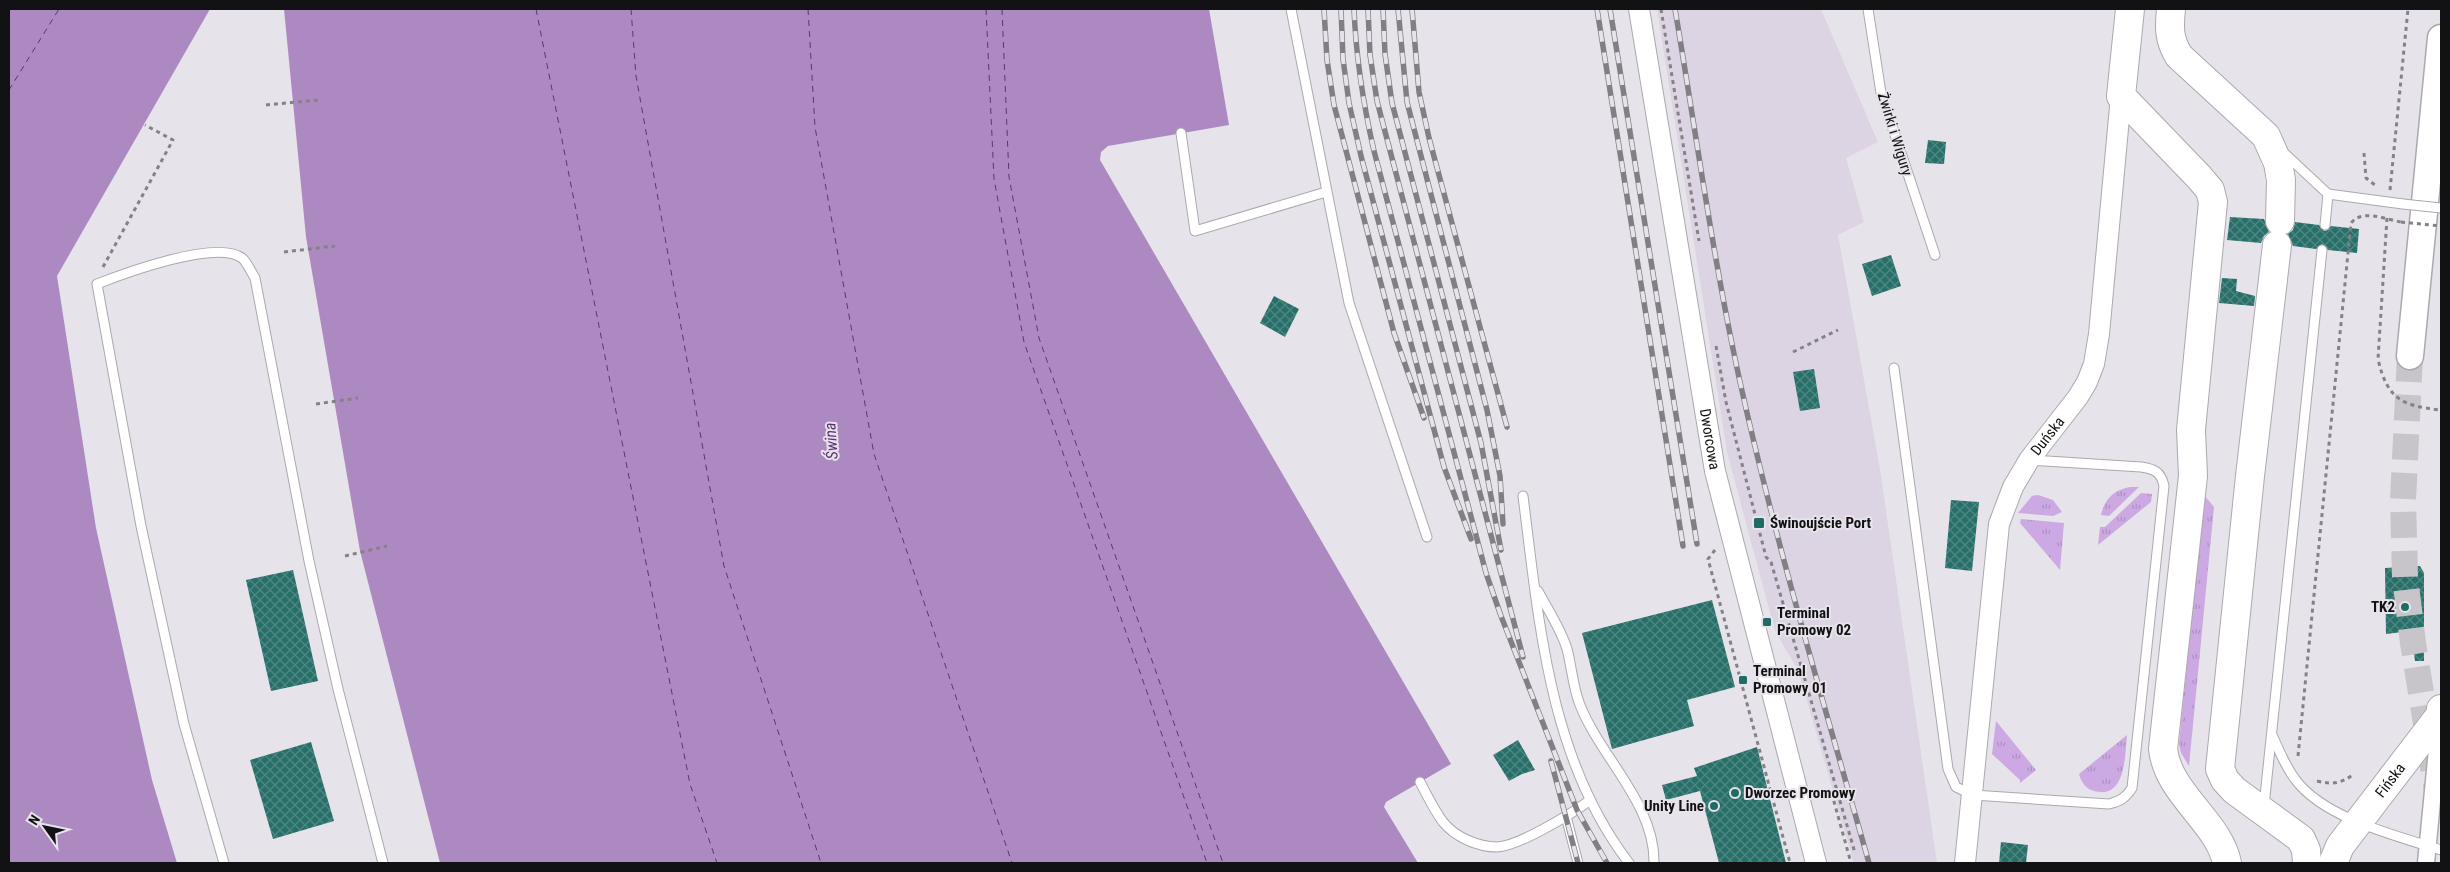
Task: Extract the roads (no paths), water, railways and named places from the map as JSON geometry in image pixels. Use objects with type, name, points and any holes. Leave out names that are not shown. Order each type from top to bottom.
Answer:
[{"type":"highway","name":"Duńska","points":[[2121,96],[2130,9]]},
{"type":"highway","points":[[2171,9],[2168,29],[2172,44],[2180,56],[2266,136],[2278,164],[2281,180],[2278,233],[2250,476],[2220,769],[2225,780],[2234,790],[2263,810],[2304,851],[2320,846],[2336,854]]},
{"type":"highway","points":[[2121,96],[2210,190],[2213,202],[2191,430],[2193,476],[2163,749],[2168,770],[2220,846],[2227,863]]},
{"type":"highway","points":[[2441,709],[2441,714]]},
{"type":"highway","name":"Fińska","points":[[2336,854],[2357,823],[2441,714]]},
{"type":"main road","points":[[2410,356],[2441,38]]},
{"type":"street","name":"Dworcowa","points":[[1639,9],[1715,471],[1816,863]]},
{"type":"street","name":"Duńska","points":[[1965,863],[2000,524],[2013,487],[2029,460],[2078,397],[2094,364],[2099,334],[2121,96]]},
{"type":"street","points":[[2426,863],[2435,847],[2441,714]]},
{"type":"lane","points":[[1291,9],[1349,303],[1427,537]]},
{"type":"lane","name":"Żwirki i Wigury","points":[[1868,9],[1881,93],[1935,255]]},
{"type":"lane","points":[[1181,133],[1195,231],[1326,192]]},
{"type":"lane","points":[[2266,136],[2328,194],[2441,208]]},
{"type":"lane","points":[[2325,225],[2328,194]]},
{"type":"lane","points":[[2263,810],[2322,250]]},
{"type":"lane","points":[[224,863],[184,724],[141,526],[97,284],[138,268],[203,253],[223,251],[242,258],[255,278],[309,561],[382,863]]},
{"type":"lane","points":[[1894,368],[1948,769],[1956,787],[1973,795],[2109,804],[2127,796],[2132,788],[2163,493],[2162,476],[2153,469],[2141,467],[2029,460]]},
{"type":"lane","points":[[1523,496],[1555,706],[1589,801],[1610,840],[1628,863]]},
{"type":"lane","points":[[1535,584],[1560,633],[1580,705],[1600,743],[1635,800],[1650,831],[1654,863]]},
{"type":"lane","points":[[2271,735],[2295,781],[2320,801],[2357,823],[2435,847]]},
{"type":"lane","points":[[1420,782],[1444,823],[1471,843],[1498,847],[1526,837],[1566,816],[1589,801]]},
{"type":"lane","points":[[1566,816],[1578,863]]},
{"type":"water","points":[[9,9],[210,9],[57,276],[96,528],[152,780],[177,863],[9,863]]},
{"type":"water","name":"Świna","points":[[284,9],[1209,9],[1229,125],[1108,146],[1101,152],[1100,160],[1451,764],[1386,802],[1384,807],[1418,863],[440,863],[360,551],[306,237]]},
{"type":"tunnel","points":[[2410,356],[2403,500],[2405,577],[2413,643],[2441,816]]},
{"type":"railway","points":[[1324,9],[1327,60],[1334,105],[1394,333],[1424,418]]},
{"type":"railway","points":[[1341,9],[1343,59],[1349,103],[1361,156],[1444,467],[1471,539]]},
{"type":"railway","points":[[1354,9],[1356,45],[1374,151],[1486,573],[1577,810],[1607,863]]},
{"type":"railway","points":[[1368,9],[1370,55],[1377,101],[1523,657]]},
{"type":"railway","points":[[1383,9],[1385,54],[1392,103],[1481,443],[1501,550]]},
{"type":"railway","points":[[1398,9],[1407,102],[1487,410],[1500,476],[1503,524]]},
{"type":"railway","points":[[1412,9],[1419,92],[1429,138],[1507,427]]},
{"type":"railway","points":[[1597,9],[1683,546]]},
{"type":"railway","points":[[1610,9],[1697,544]]},
{"type":"railway","points":[[1675,9],[1713,243],[1740,382],[1785,563],[1869,863]]},
{"type":"railway","points":[[1551,761],[1578,863]]},
{"type":"place","name":"Świnoujście Port","points":[[1759,523]]},
{"type":"place","name":"TK2","points":[[2405,607]]},
{"type":"place","name":"Terminal Promowy 02","points":[[1767,622]]},
{"type":"place","name":"Terminal Promowy 01","points":[[1743,680]]},
{"type":"place","name":"Dworzec Promowy","points":[[1735,793]]},
{"type":"place","name":"Unity Line","points":[[1714,806]]}]
